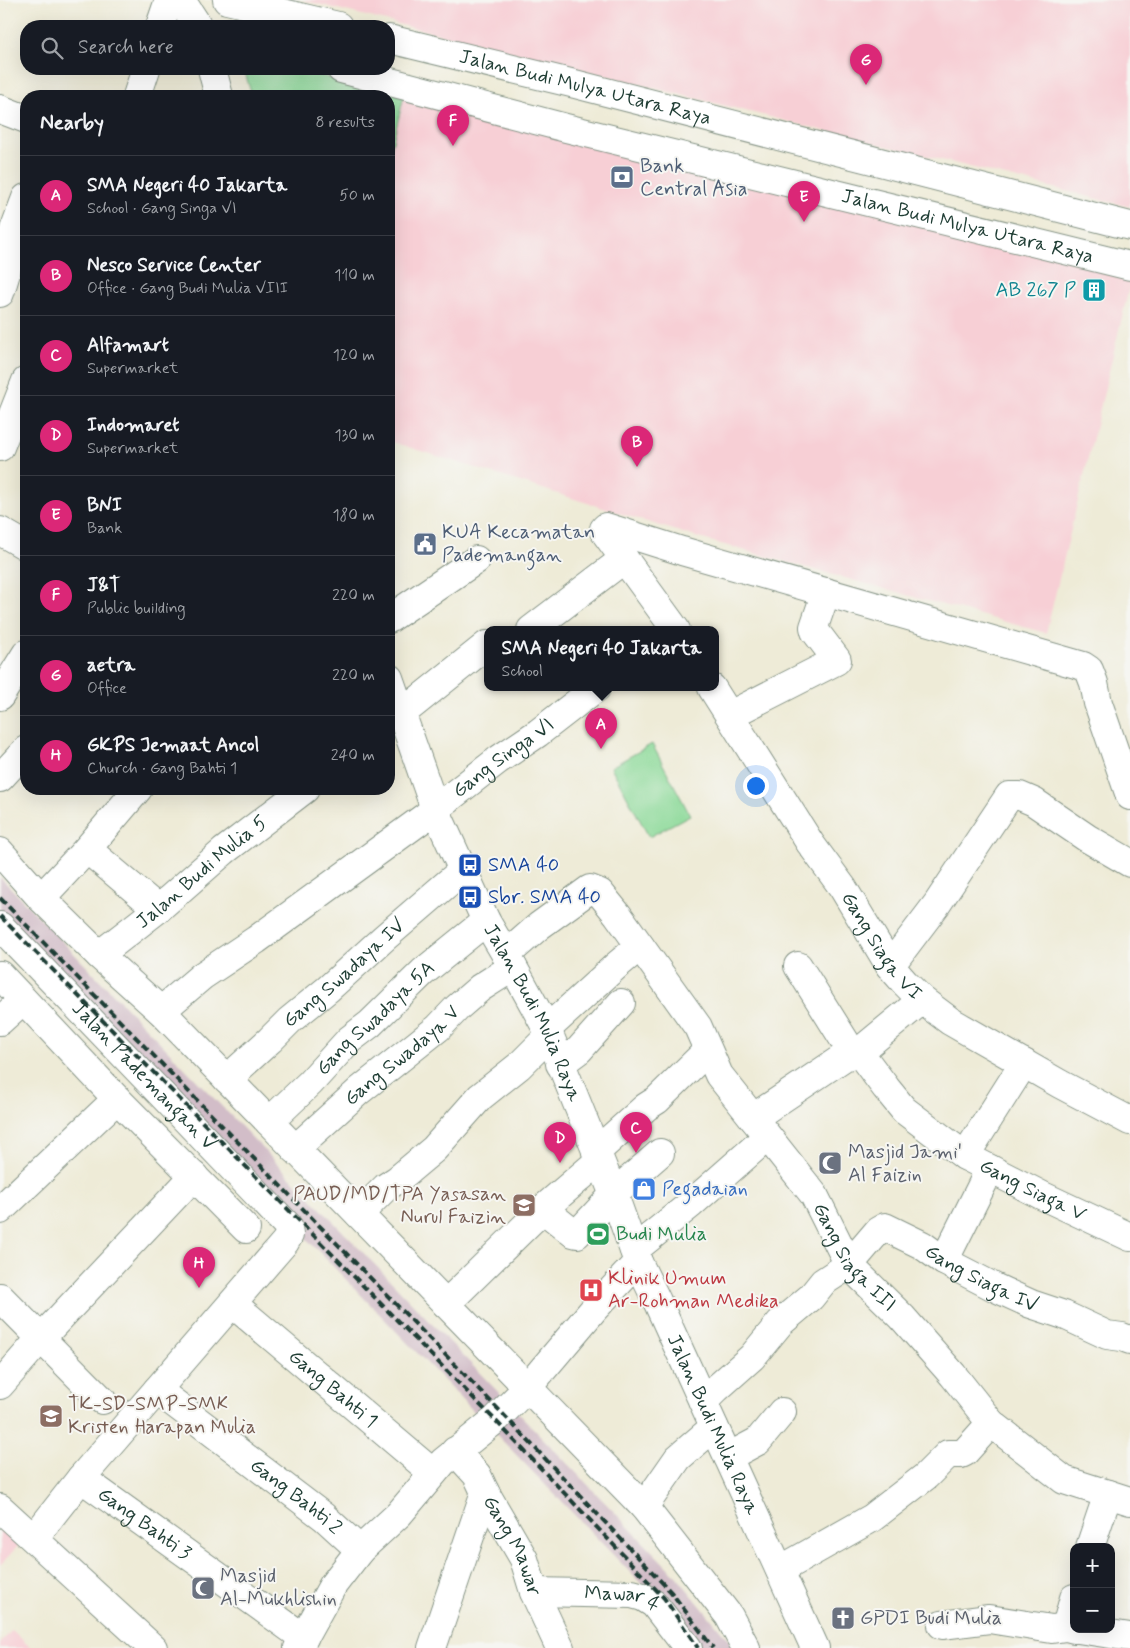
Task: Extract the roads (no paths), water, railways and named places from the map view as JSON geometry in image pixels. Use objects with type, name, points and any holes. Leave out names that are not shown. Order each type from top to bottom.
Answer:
[{"type":"street","points":[[162,20],[169,0]]},
{"type":"street","points":[[181,0],[194,20]]},
{"type":"street","points":[[227,0],[312,20]]},
{"type":"street","name":"Jalan Budi Mulya Utara Raya","points":[[395,40],[1130,226]]},
{"type":"street","points":[[139,90],[144,75]]},
{"type":"street","points":[[214,75],[217,90]]},
{"type":"street","name":"Jalan Budi Mulya Utara Raya","points":[[364,75],[566,128],[1130,266]]},
{"type":"street","points":[[566,128],[578,86]]},
{"type":"street","points":[[0,109],[20,117]]},
{"type":"street","points":[[8,280],[14,230],[20,214]]},
{"type":"street","points":[[0,446],[20,402]]},
{"type":"street","points":[[673,626],[604,531],[606,527],[682,551],[1083,666],[1089,670],[1094,683],[1098,703],[1130,796]]},
{"type":"street","points":[[0,531],[20,543]]},
{"type":"street","points":[[536,626],[624,559]]},
{"type":"street","points":[[395,615],[476,560]]},
{"type":"street","points":[[730,715],[836,662],[837,660],[814,627],[826,592]]},
{"type":"street","points":[[397,723],[484,649]]},
{"type":"street","points":[[0,696],[20,664]]},
{"type":"street","name":"Gang Singa VI","points":[[161,1012],[202,976],[256,940],[435,809],[498,760],[538,733],[592,691]]},
{"type":"street","name":"Gang Siaga VI","points":[[714,691],[810,843],[843,888],[890,966],[922,1000],[950,1021],[1005,1054],[1130,1121]]},
{"type":"street","name":"Jalan Budi Mulia Raya","points":[[397,723],[486,921],[548,1032],[614,1195],[636,1256],[780,1570],[813,1647]]},
{"type":"street","points":[[0,778],[20,756]]},
{"type":"street","points":[[41,898],[87,849],[133,795]]},
{"type":"street","name":"Jalan Budi Mulia 5","points":[[99,955],[158,909],[224,851],[297,795]]},
{"type":"street","points":[[890,966],[937,904],[1009,796],[1020,796],[1061,807],[1087,838],[1130,863]]},
{"type":"street","points":[[87,849],[158,909]]},
{"type":"street","points":[[0,852],[41,898],[161,1012],[644,1507],[729,1616],[746,1648]]},
{"type":"street","name":"Gang Swadaya IV","points":[[227,1079],[290,1020],[463,870]]},
{"type":"street","name":"Gang Swadaya V","points":[[295,1149],[359,1091],[438,1028],[458,1007],[510,961],[538,926],[590,889],[600,894],[640,946]]},
{"type":"street","name":"Gang Swadaya 5A","points":[[269,1122],[310,1083],[349,1040],[370,1024],[423,972],[486,921]]},
{"type":"street","name":"Jalan Pademangan V","points":[[0,926],[288,1226],[289,1235],[285,1242],[233,1304]]},
{"type":"street","points":[[358,1214],[386,1187],[434,1149],[480,1097],[519,1066],[548,1032],[640,946]]},
{"type":"street","name":"Gang Siaga III","points":[[640,946],[698,1027],[707,1051],[719,1074],[814,1195],[849,1265],[902,1317],[953,1375],[991,1423],[1064,1480],[1119,1497]]},
{"type":"street","name":"Gang Siaga V","points":[[798,966],[856,1052],[904,1110],[965,1156],[1042,1196],[1130,1237]]},
{"type":"street","points":[[0,975],[117,1098],[246,1229]]},
{"type":"street","points":[[0,1021],[23,1000]]},
{"type":"street","points":[[301,1643],[333,1585],[360,1550],[399,1514],[433,1473],[455,1451],[495,1420],[528,1388],[636,1256],[691,1204],[760,1128],[844,1057],[856,1052],[922,1000]]},
{"type":"street","points":[[560,1064],[579,1050],[621,1004]]},
{"type":"street","points":[[446,1304],[646,1107],[657,1100],[707,1051]]},
{"type":"street","points":[[965,1156],[1024,1063]]},
{"type":"street","points":[[0,1210],[117,1098]]},
{"type":"street","points":[[543,1209],[573,1233],[577,1234],[621,1187],[660,1153]]},
{"type":"street","points":[[944,1261],[990,1169]]},
{"type":"street","points":[[0,1385],[41,1338],[194,1176]]},
{"type":"street","name":"Gang Siaga IV","points":[[849,1265],[878,1231],[885,1226],[922,1245],[944,1261],[1031,1304],[1064,1315],[1107,1335],[1122,1336],[1130,1340]]},
{"type":"street","points":[[703,1402],[752,1357],[780,1323],[811,1297],[823,1282],[849,1265]]},
{"type":"street","points":[[0,1297],[102,1400]]},
{"type":"street","points":[[37,1534],[81,1478],[233,1304]]},
{"type":"street","name":"Gang Bahti 1","points":[[233,1304],[433,1473]]},
{"type":"street","name":"Gang Bahti 2","points":[[157,1390],[324,1517],[360,1550]]},
{"type":"street","points":[[728,1457],[758,1441],[782,1412]]},
{"type":"street","points":[[780,1570],[872,1518],[926,1476],[948,1454],[961,1454],[965,1452],[991,1423]]},
{"type":"street","points":[[644,1507],[678,1458],[714,1427]]},
{"type":"street","name":"Gang Mawar","points":[[455,1451],[477,1476],[524,1559],[551,1641]]},
{"type":"street","name":"Gang Bahti 3","points":[[81,1478],[301,1643]]},
{"type":"street","points":[[432,1648],[485,1492]]},
{"type":"street","points":[[1092,1543],[1119,1497]]},
{"type":"street","points":[[0,1508],[37,1534],[153,1648]]},
{"type":"street","name":"Mawar 4","points":[[534,1592],[632,1594],[643,1597],[654,1604],[688,1648]]},
{"type":"street","points":[[942,1625],[989,1619],[1052,1629],[1070,1628]]},
{"type":"street","points":[[1104,1633],[1130,1637]]},
{"type":"railway","points":[[0,898],[502,1413],[671,1592],[713,1648]]},
{"type":"railway","points":[[0,916],[495,1420],[664,1598],[698,1648]]},
{"type":"place","name":"aetra","points":[[866,85]]},
{"type":"place","name":"J&T","points":[[453,146]]},
{"type":"place","name":"Bank Central Asia","points":[[622,177]]},
{"type":"place","name":"BNI","points":[[804,222]]},
{"type":"place","name":"AB 267 P","points":[[1094,290]]},
{"type":"place","name":"Nesco Service Center","points":[[637,467]]},
{"type":"place","name":"KUA Kecamatan Pademangan","points":[[425,544]]},
{"type":"place","name":"SMA Negeri 40 Jakarta","points":[[601,749]]},
{"type":"place","name":"SMA 40","points":[[470,865]]},
{"type":"place","name":"Sbr. SMA 40","points":[[470,897]]},
{"type":"place","name":"Alfamart","points":[[636,1153]]},
{"type":"place","name":"Indomaret","points":[[560,1163]]},
{"type":"place","name":"Masjid Jami' Al Faizin","points":[[830,1163]]},
{"type":"place","name":"Pegadaian","points":[[644,1189]]},
{"type":"place","name":"PAUD/MD/TPA Yasasan Nurul Faizin","points":[[524,1205]]},
{"type":"place","name":"Budi Mulia","points":[[598,1234]]},
{"type":"place","name":"GKPS Jemaat Ancol","points":[[199,1288]]},
{"type":"place","name":"Klinik Umum Ar-Rohman Medika","points":[[591,1290]]},
{"type":"place","name":"TK-SD-SMP-SMK Kristen Harapan Mulia","points":[[51,1416]]},
{"type":"place","name":"Masjid Al-Mukhlishin","points":[[203,1588]]},
{"type":"place","name":"GPDI Budi Mulia","points":[[843,1618]]}]
